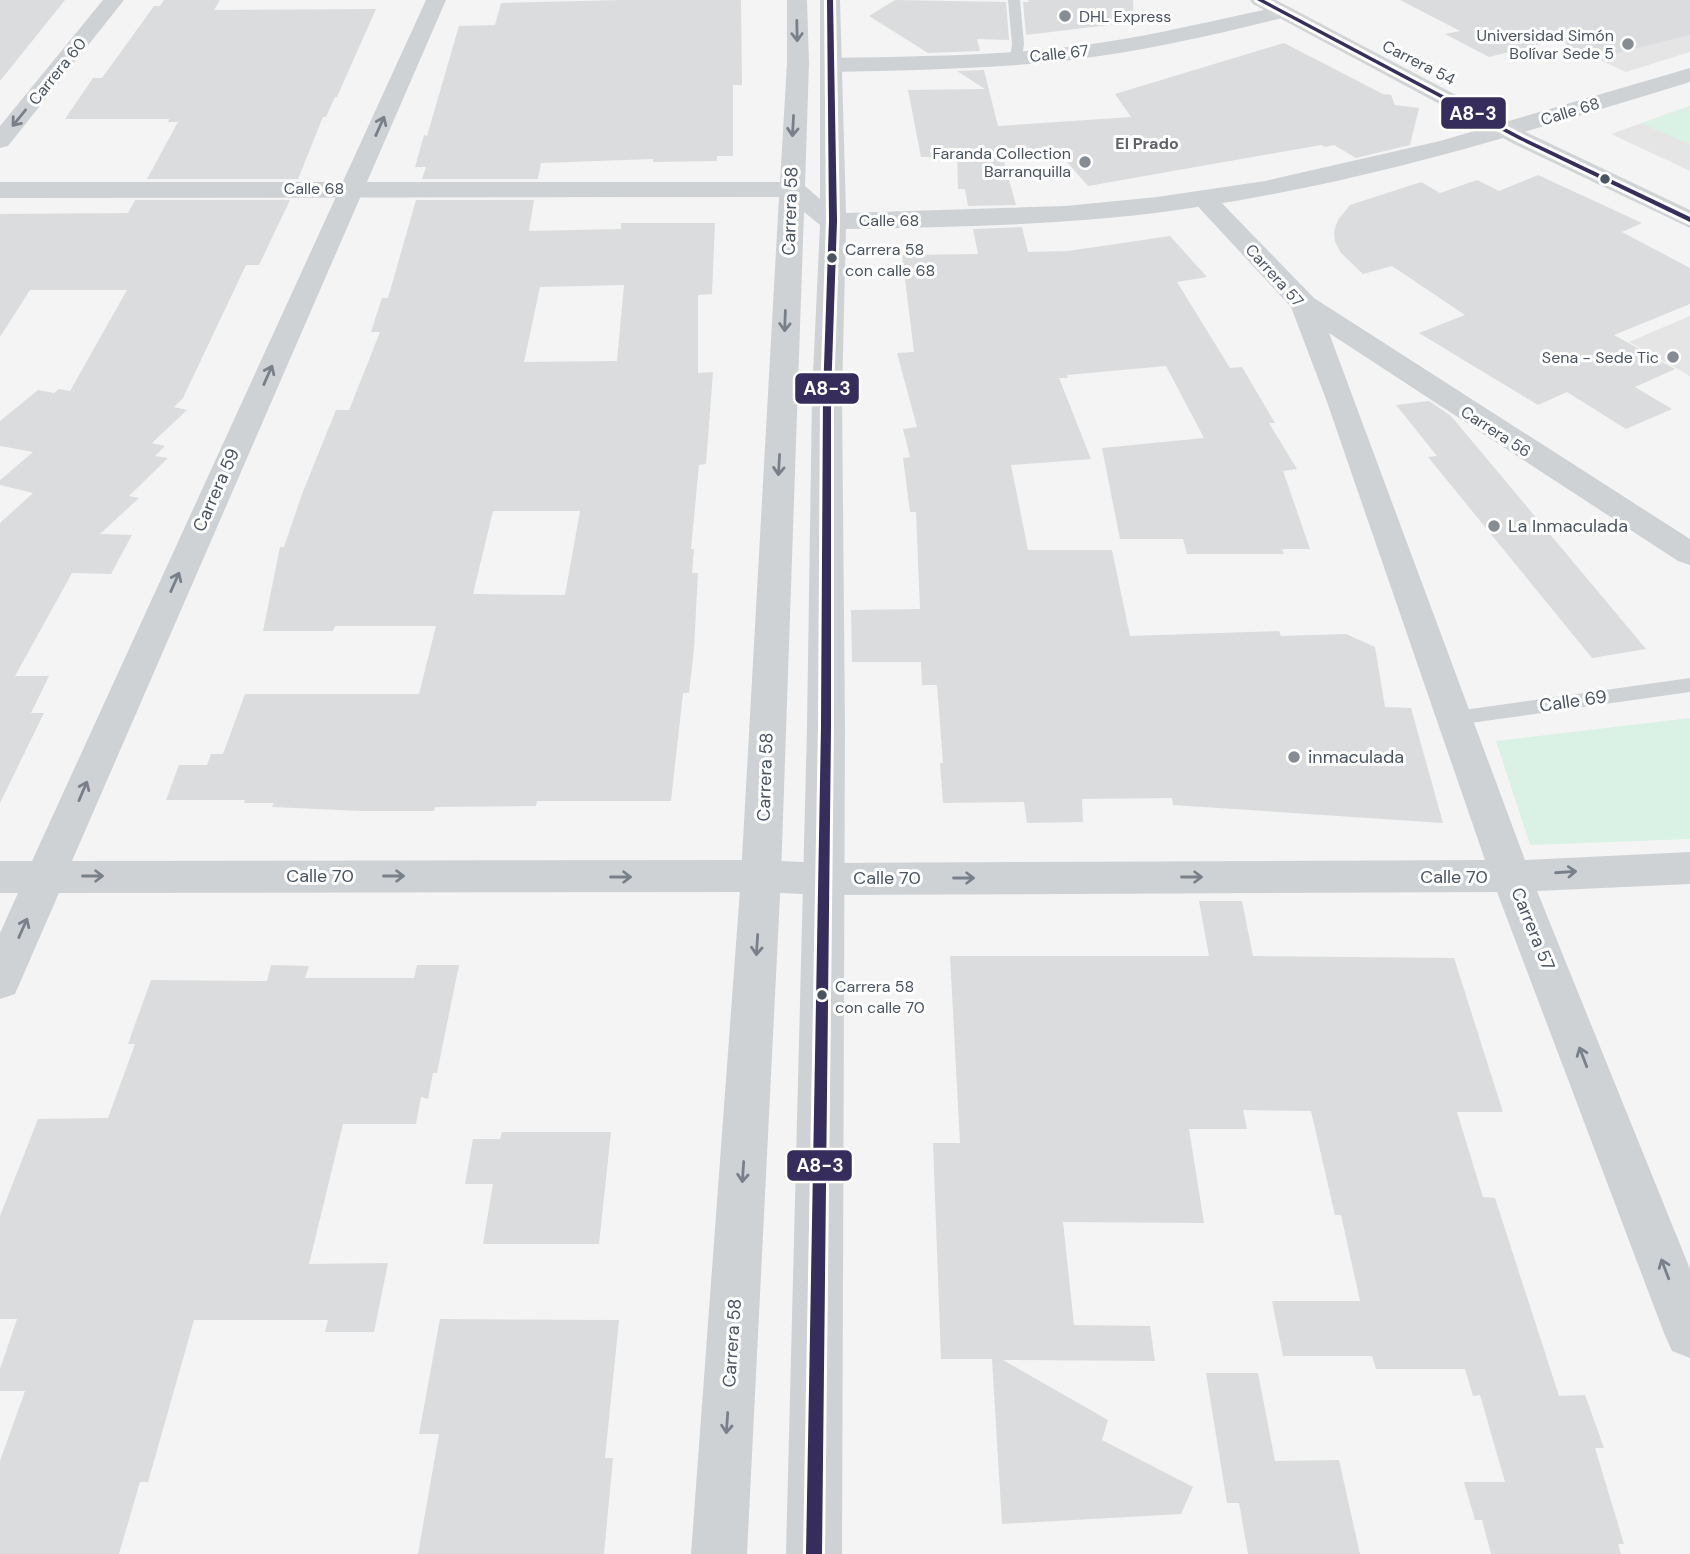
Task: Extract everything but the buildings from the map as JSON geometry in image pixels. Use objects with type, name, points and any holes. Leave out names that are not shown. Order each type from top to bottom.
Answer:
[{"type":"main road","name":"Carrera 54","points":[[1286,7],[1328,13],[1537,121],[1690,195]]},
{"type":"main road","name":"Carrera 54","points":[[1286,7],[1506,131],[1690,220]]},
{"type":"street","name":"Carrera 60","points":[[0,141],[114,0]]},
{"type":"street","name":"Carrera 59","points":[[0,981],[132,677],[436,0]]},
{"type":"street","name":"Carrera 58","points":[[719,1554],[761,876],[797,68],[797,0]]},
{"type":"street","points":[[814,1554],[827,395],[833,220],[830,0]]},
{"type":"street","name":"Calle 67","points":[[797,68],[811,77],[831,67],[1072,53],[1163,40],[1286,7]]},
{"type":"street","name":"Calle 68","points":[[0,190],[790,188],[806,195],[818,215],[833,220],[944,220],[1075,214],[1204,199],[1291,183],[1506,131],[1690,75]]},
{"type":"street","name":"Carrera 57","points":[[1204,199],[1304,304],[1342,402],[1511,876],[1690,1333]]},
{"type":"street","name":"Carrera 56","points":[[1304,304],[1435,392],[1690,554]]},
{"type":"street","points":[[1342,402],[1355,384],[1376,377],[1392,378],[1435,392]]},
{"type":"street","name":"Calle 70","points":[[0,877],[761,876],[822,879],[1511,876],[1690,867]]},
{"type":"lane","points":[[1014,0],[1018,44],[1016,57]]},
{"type":"lane","name":"Calle 69","points":[[1456,718],[1690,685]]},
{"type":"shaded area","name":"Universidad Simón Bolívar Sede 5","points":[[1690,0],[1690,52],[1626,72],[1546,35]]},
{"type":"shaded area","points":[[1690,106],[1690,171],[1611,134]]},
{"type":"shaded area","name":"Sena - Sede Tic","points":[[1690,316],[1690,376],[1629,342]]},
{"type":"green space","points":[[1690,106],[1690,145],[1641,123]]},
{"type":"green space","points":[[1690,718],[1690,839],[1530,845],[1496,741]]},
{"type":"transit line","name":"A8-3","points":[[814,1554],[826,726],[827,395],[833,221],[830,0]]},
{"type":"transit line","name":"A8-3","points":[[1260,0],[1520,138],[1690,220]]},
{"type":"place","name":"DHL Express","points":[[1065,16]]},
{"type":"place","name":"Universidad Simón Bolívar Sede 5","points":[[1628,44]]},
{"type":"place","name":"Faranda Collection Barranquilla","points":[[1085,162]]},
{"type":"place","name":"Carrera 58 con calle 68","points":[[832,258]]},
{"type":"place","name":"Sena - Sede Tic","points":[[1673,357]]},
{"type":"place","name":"La Inmaculada","points":[[1494,526]]},
{"type":"place","name":"inmaculada","points":[[1294,757]]},
{"type":"place","name":"Carrera 58 con calle 70","points":[[822,995]]},
{"type":"district","name":"El Prado","points":[[1147,143]]}]
